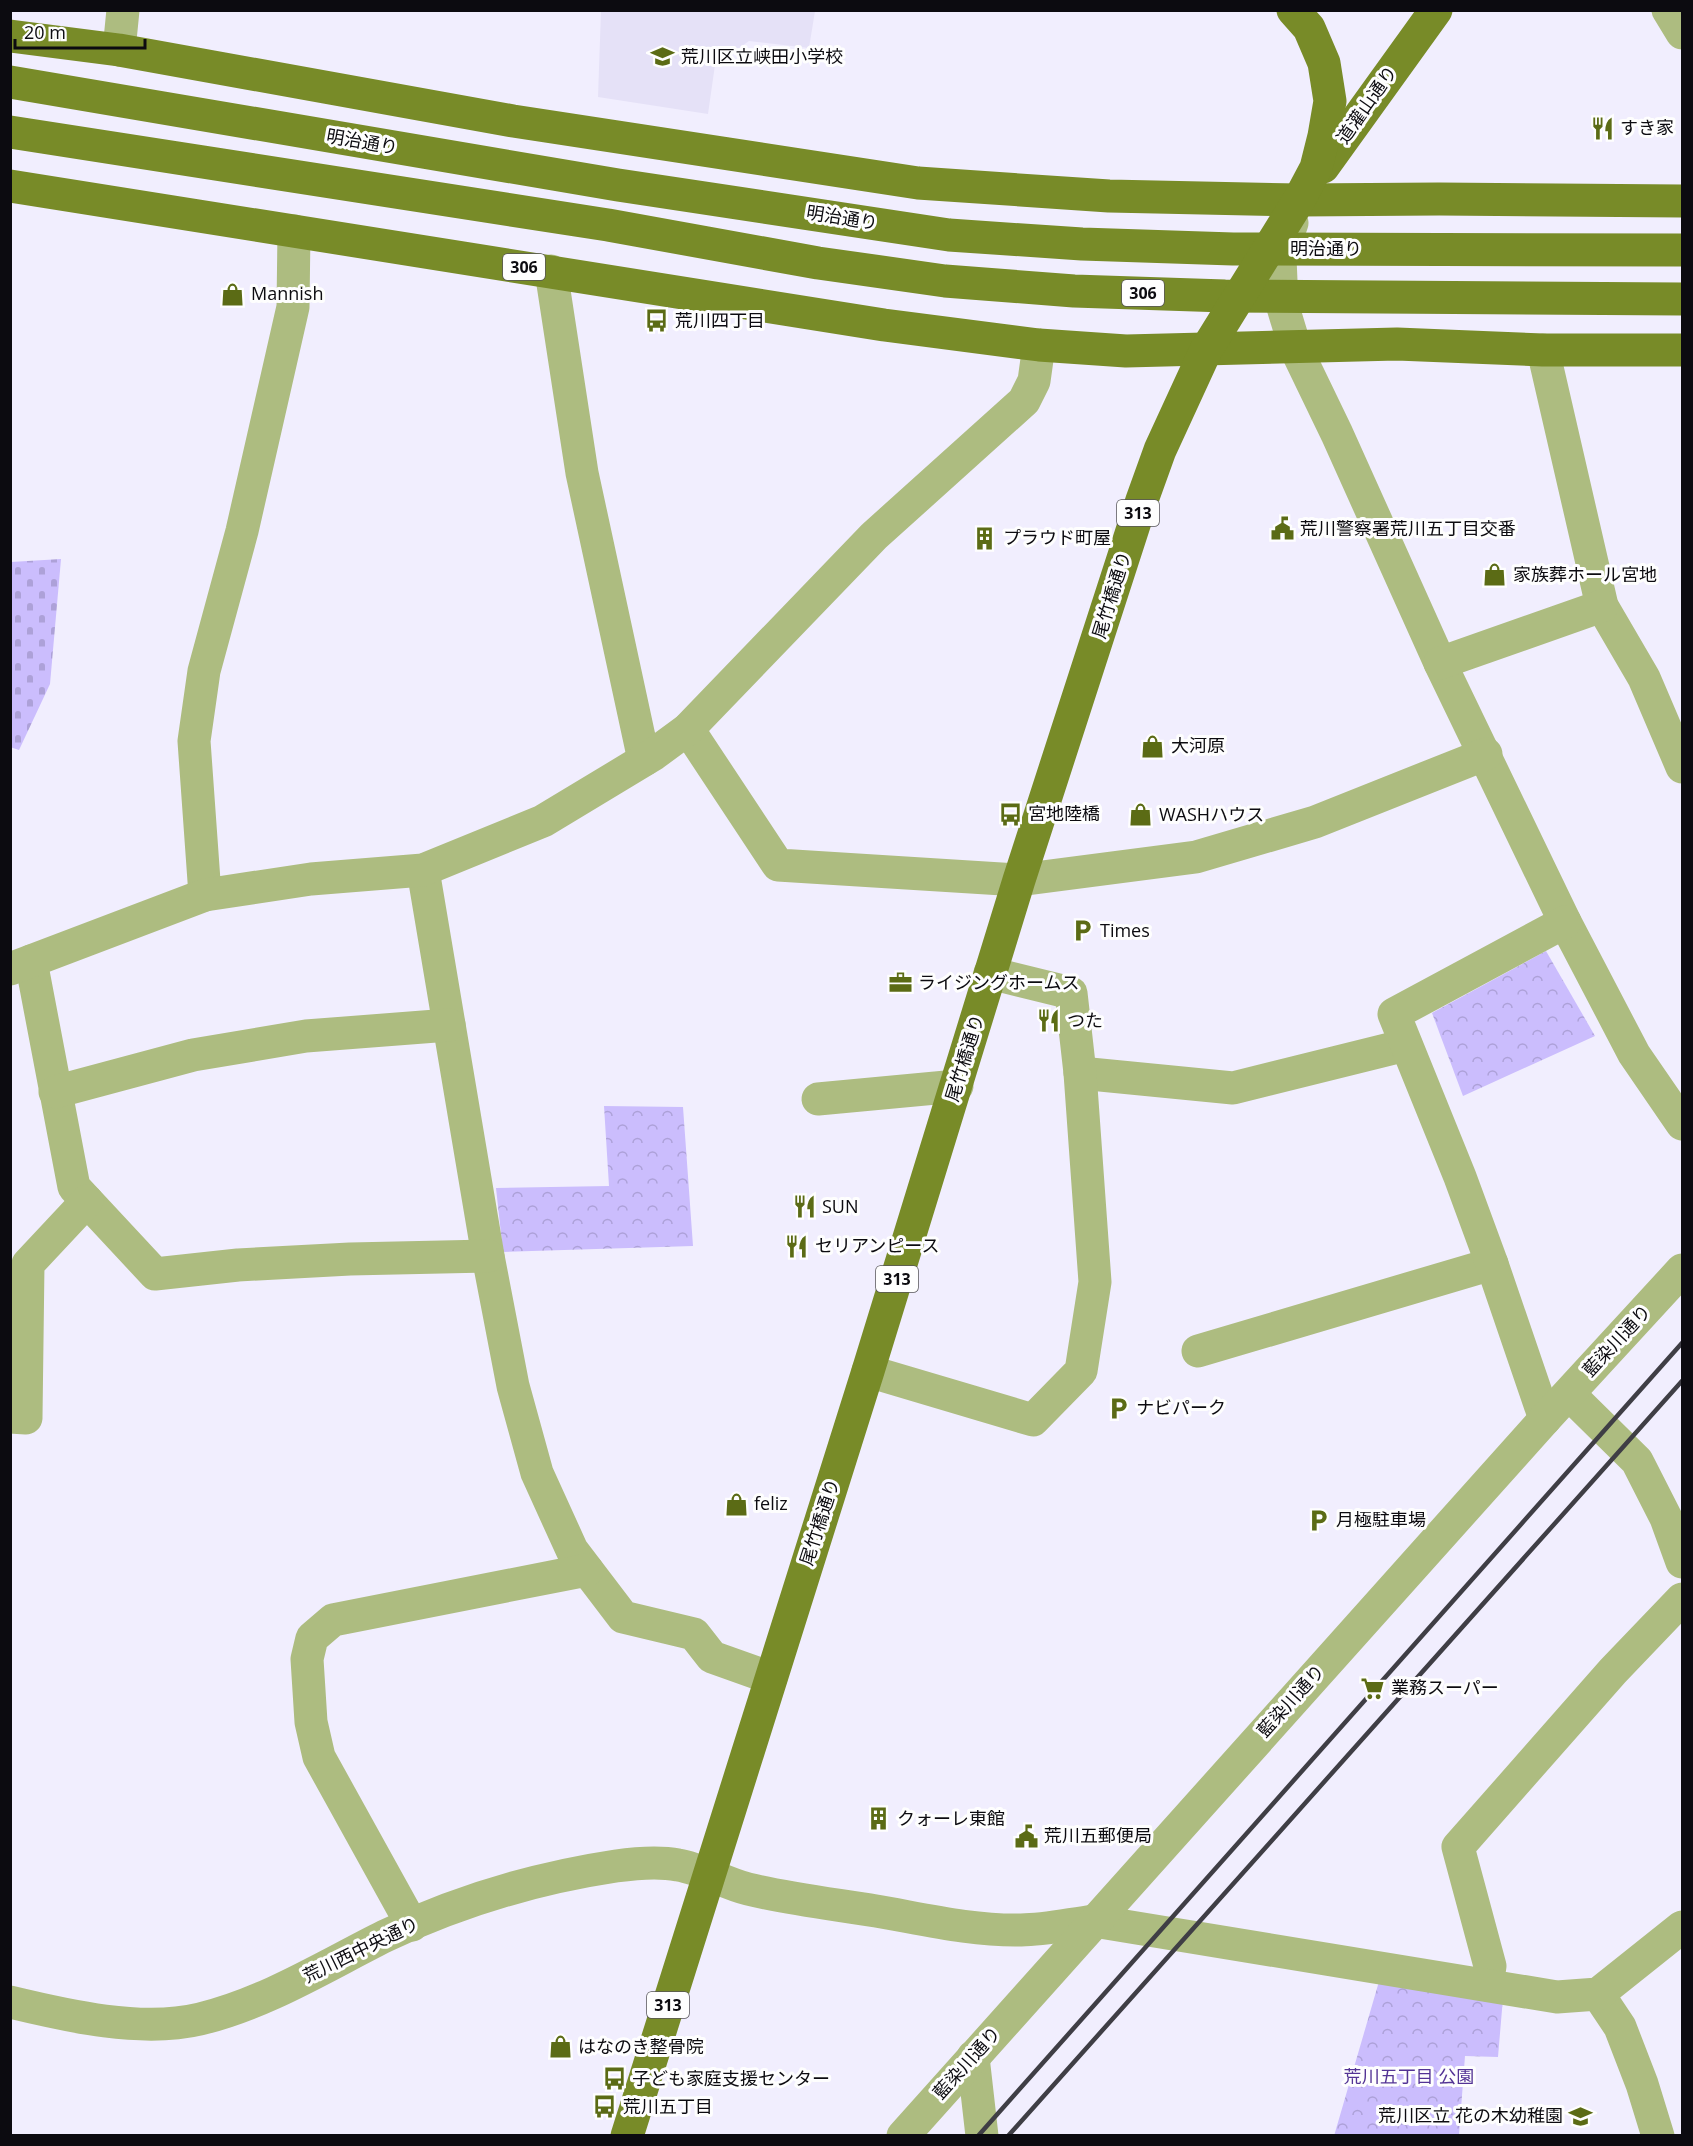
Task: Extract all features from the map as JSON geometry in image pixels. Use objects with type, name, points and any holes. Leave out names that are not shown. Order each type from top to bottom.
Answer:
[{"type":"main road","name":"尾竹橋通り","points":[[627,2136],[957,1086],[1019,880],[1142,500],[1160,450],[1206,350],[1299,200],[1316,168],[1330,100],[1324,63],[1309,28],[1293,10]]},
{"type":"main road","name":"道灌山通り","points":[[1299,200],[1436,10]]},
{"type":"main road","points":[[10,36],[119,50],[513,121],[918,183],[1109,196],[1299,200],[1683,201]]},
{"type":"main road","name":"明治通り","points":[[10,82],[618,185],[949,235],[1082,244],[1233,249],[1683,250]]},
{"type":"main road","name":"306","points":[[10,132],[608,225],[818,263],[934,280],[1074,291],[1226,296],[1683,299]]},
{"type":"main road","name":"306","points":[[10,186],[884,325],[1039,345],[1126,351],[1397,344],[1543,350],[1683,350]]},
{"type":"street","points":[[119,50],[123,10]]},
{"type":"street","points":[[1668,10],[1683,33]]},
{"type":"street","points":[[1299,200],[1280,258],[1282,304],[1295,347],[1337,434],[1440,663],[1486,754],[1565,922],[1634,1054],[1683,1124]]},
{"type":"street","points":[[204,895],[194,741],[204,671],[242,531],[293,307],[294,231]]},
{"type":"street","points":[[551,271],[582,473],[644,760]]},
{"type":"street","points":[[488,1256],[238,1264],[155,1274],[74,1187],[56,1092],[21,965],[204,895],[311,879],[423,870],[543,820],[644,760],[688,729],[874,536],[1024,401],[1034,381],[1039,345]]},
{"type":"street","points":[[1543,350],[1602,606],[1644,678],[1683,767]]},
{"type":"street","points":[[1440,663],[1602,606]]},
{"type":"street","points":[[688,729],[778,865],[1019,880],[1196,857],[1315,822],[1486,754]]},
{"type":"street","points":[[423,870],[488,1256],[513,1386],[537,1473],[572,1550],[623,1617],[694,1634],[712,1657],[771,1678]]},
{"type":"street","points":[[1545,1419],[1460,1177],[1394,1014],[1565,922]]},
{"type":"street","points":[[868,1371],[1033,1420],[1081,1371],[1095,1282],[1080,1073],[1071,993],[990,973]]},
{"type":"street","points":[[56,1092],[204,1053],[306,1036],[448,1025]]},
{"type":"street","points":[[1080,1073],[1233,1088],[1406,1045]]},
{"type":"street","points":[[818,1099],[957,1086]]},
{"type":"street","points":[[10,1417],[26,1418],[18,1356],[28,1264],[87,1201]]},
{"type":"street","points":[[1198,1351],[1492,1264]]},
{"type":"street","name":"藍染川通り","points":[[903,2136],[1545,1419],[1683,1270]]},
{"type":"street","points":[[1569,1394],[1637,1461],[1666,1518],[1683,1562]]},
{"type":"street","points":[[412,1925],[319,1757],[311,1722],[308,1680],[307,1659],[312,1638],[333,1620],[587,1570]]},
{"type":"street","points":[[1487,1985],[1490,1966],[1458,1847],[1613,1671],[1683,1599]]},
{"type":"street","name":"荒川西中央通り","points":[[10,2002],[49,2012],[127,2023],[198,2020],[236,2008],[296,1982],[451,1907],[491,1893],[617,1866],[653,1862],[680,1865],[746,1888],[976,1928],[1022,1930],[1094,1921],[1557,1997],[1598,1994]]},
{"type":"street","points":[[1658,2136],[1642,2084],[1620,2027],[1598,1994],[1683,1927]]},
{"type":"street","points":[[973,2057],[982,2136]]},
{"type":"shaded area","name":"荒川区立峡田小学校","points":[[601,10],[815,11],[809,48],[749,41],[715,65],[708,114],[598,97]]},
{"type":"green space","points":[[61,559],[50,684],[19,750],[10,747],[11,562]]},
{"type":"green space","points":[[1546,951],[1595,1036],[1463,1096],[1432,1013]]},
{"type":"green space","points":[[604,1106],[683,1107],[693,1246],[503,1252],[496,1188],[609,1186]]},
{"type":"green space","name":"荒川五丁目 公園","points":[[1380,1978],[1503,1998],[1498,2057],[1465,2056],[1459,2135],[1334,2136]]},
{"type":"railway","points":[[978,2136],[1682,1343]]},
{"type":"railway","points":[[1008,2136],[1682,1381]]},
{"type":"place","name":"荒川区立峡田小学校","points":[[663,57]]},
{"type":"place","name":"すき家","points":[[1602,128]]},
{"type":"place","name":"Mannish","points":[[233,294]]},
{"type":"place","name":"荒川四丁目","points":[[657,321]]},
{"type":"place","name":"荒川警察署荒川五丁目交番","points":[[1282,529]]},
{"type":"place","name":"プラウド町屋","points":[[985,538]]},
{"type":"place","name":"家族葬ホール宮地","points":[[1495,575]]},
{"type":"place","name":"大河原","points":[[1153,746]]},
{"type":"place","name":"宮地陸橋","points":[[1010,814]]},
{"type":"place","name":"WASHハウス","points":[[1141,815]]},
{"type":"place","name":"Times","points":[[1082,931]]},
{"type":"place","name":"ライジングホームス","points":[[900,983]]},
{"type":"place","name":"つた","points":[[1049,1021]]},
{"type":"place","name":"SUN","points":[[804,1207]]},
{"type":"place","name":"セリアンピース","points":[[797,1246]]},
{"type":"place","name":"ナビパーク","points":[[1118,1408]]},
{"type":"place","name":"feliz","points":[[736,1504]]},
{"type":"place","name":"月極駐車場","points":[[1318,1520]]},
{"type":"place","name":"業務スーパー","points":[[1373,1688]]},
{"type":"place","name":"クォーレ東館","points":[[879,1819]]},
{"type":"place","name":"荒川五郵便局","points":[[1026,1836]]},
{"type":"place","name":"はなのき整骨院","points":[[560,2047]]},
{"type":"place","name":"子ども家庭支援センター","points":[[614,2079]]},
{"type":"place","name":"荒川五丁目","points":[[605,2107]]},
{"type":"place","name":"荒川区立 花の木幼稚園","points":[[1581,2116]]}]
